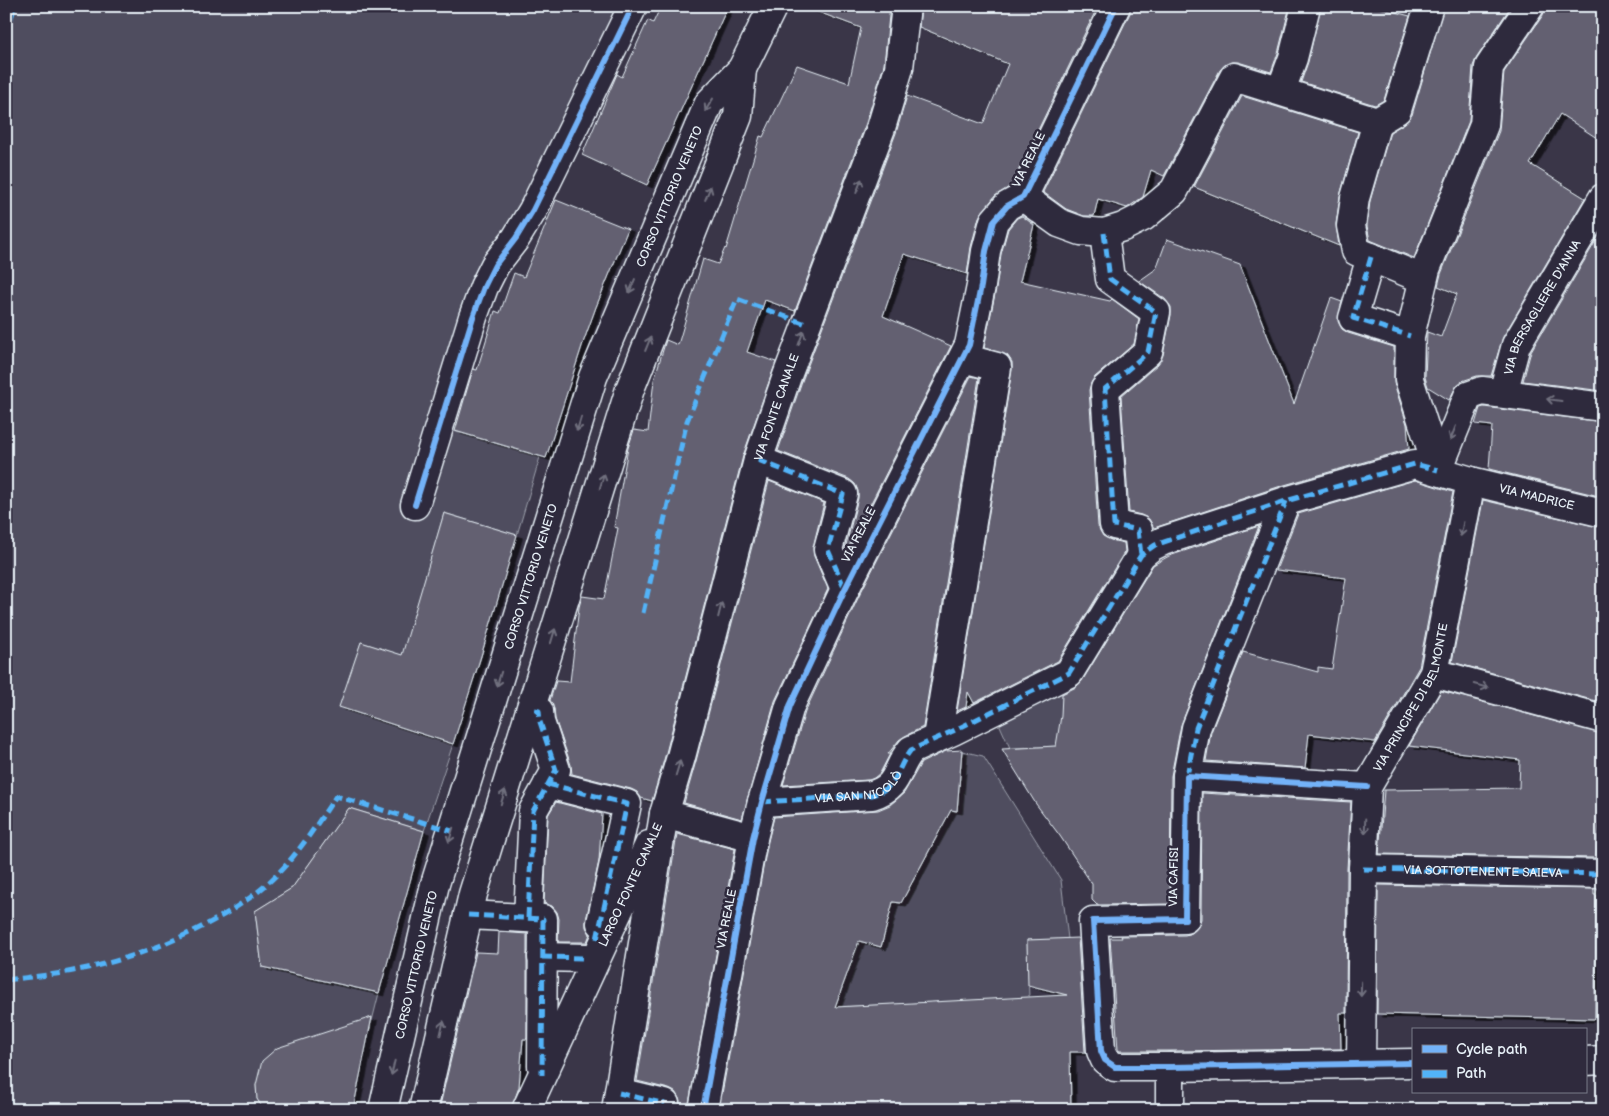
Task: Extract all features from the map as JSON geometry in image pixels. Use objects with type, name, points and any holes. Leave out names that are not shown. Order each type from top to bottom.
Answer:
[{"type":"street","points":[[415,505],[472,317],[484,287],[495,265],[516,238],[534,210],[633,6]]},
{"type":"street","name":"CORSO VITTORIO VENETO","points":[[383,1110],[435,884],[593,378],[709,103],[742,69],[773,6]]},
{"type":"street","name":"VIA FONTE CANALE","points":[[664,814],[682,756],[758,460],[806,324],[881,128],[899,68],[906,6]]},
{"type":"street","name":"VIA REALE","points":[[703,1110],[753,838],[790,706],[844,589],[969,345],[986,251],[994,221],[1007,206],[1023,197],[1116,6]]},
{"type":"street","points":[[1281,90],[1293,58],[1306,6]]},
{"type":"street","points":[[1423,280],[1356,251],[1351,226],[1356,198],[1377,122],[1397,110],[1429,6]]},
{"type":"street","points":[[1438,470],[1409,380],[1410,336],[1426,269],[1484,125],[1489,67],[1530,6]]},
{"type":"street","name":"CORSO VITTORIO VENETO","points":[[423,1110],[473,894],[630,389],[738,116],[742,69]]},
{"type":"street","points":[[1023,197],[1059,223],[1081,231],[1104,233],[1123,227],[1143,217],[1174,191],[1234,77],[1281,90],[1377,122]]},
{"type":"street","name":"VIA BERSAGLIERE D'ANNA","points":[[1503,393],[1516,345],[1603,198]]},
{"type":"street","points":[[1104,233],[1110,279],[1156,312],[1148,352],[1105,389],[1114,525],[1138,530],[1141,555]]},
{"type":"street","points":[[1371,257],[1353,318],[1410,336]]},
{"type":"street","points":[[937,738],[997,367],[963,358]]},
{"type":"street","points":[[1438,470],[1468,396],[1482,391],[1603,407]]},
{"type":"street","points":[[758,460],[843,494],[828,550],[844,589]]},
{"type":"street","name":"VIA MADRICE","points":[[1141,555],[1151,546],[1163,541],[1286,501],[1415,464],[1471,481],[1603,513]]},
{"type":"street","name":"VIA PRINCIPE DI BELMONTE","points":[[1360,1064],[1363,869],[1367,787],[1434,674],[1471,481]]},
{"type":"street","points":[[1286,501],[1208,693],[1196,728],[1187,776],[1367,787]]},
{"type":"street","name":"VIA SAN NICOLÒ","points":[[762,802],[872,795],[881,792],[895,781],[906,755],[911,750],[1070,673],[1141,555]]},
{"type":"street","points":[[1434,674],[1603,719]]},
{"type":"street","points":[[528,918],[533,811],[556,770],[540,722],[539,711],[531,709]]},
{"type":"street","name":"VIA CAFISI","points":[[1187,776],[1185,920],[1092,921],[1100,1051],[1105,1060],[1115,1067],[1412,1063]]},
{"type":"street","points":[[542,957],[591,949],[627,804],[548,784]]},
{"type":"street","points":[[664,814],[753,838]]},
{"type":"street","name":"LARGO FONTE CANALE","points":[[532,1108],[542,1075],[664,814]]},
{"type":"street","name":"LARGO FONTE CANALE","points":[[617,1101],[664,814]]},
{"type":"street","name":"VIA SOTTOTENENTE SAIEVA","points":[[1363,869],[1603,874]]},
{"type":"street","points":[[468,915],[543,919],[542,1075]]},
{"type":"street","points":[[1586,1060],[1603,1060]]},
{"type":"street","points":[[1170,1067],[1170,1110]]},
{"type":"street","points":[[617,1101],[665,1104]]},
{"type":"shaded area","points":[[6,6],[633,6],[516,238],[440,427],[540,457],[517,535],[444,513],[412,623],[485,644],[474,679],[361,642],[340,706],[453,744],[424,831],[349,808],[292,888],[255,911],[262,967],[379,993],[368,1037],[256,1085],[257,1099],[264,1110],[6,1110]]},
{"type":"shaded area","points":[[1079,675],[1065,693],[1060,746],[1010,748],[997,719]]},
{"type":"shaded area","points":[[962,751],[983,756],[1061,880],[1068,939],[1027,940],[1029,998],[794,1009],[839,966],[850,967],[860,941],[881,947],[892,902],[901,902],[932,846],[909,808],[957,811]]},
{"type":"building","points":[[661,6],[728,6],[647,185],[582,155],[617,74],[622,77],[648,20],[653,23]]},
{"type":"building","points":[[810,6],[890,6],[884,65],[866,123],[795,311],[765,300],[747,352],[776,362],[743,456],[652,801],[641,798],[637,792],[631,789],[572,774],[571,765],[550,700],[556,681],[570,682],[582,596],[604,599],[618,528],[614,527],[628,448],[634,430],[648,432],[654,380],[666,340],[678,345],[703,259],[718,264],[726,249],[760,136],[763,137],[797,65],[849,83],[861,28],[810,9]]},
{"type":"building","points":[[921,6],[1098,6],[1011,186],[995,196],[979,217],[971,247],[967,274],[904,254],[883,316],[951,346],[846,552],[845,549],[858,498],[855,484],[849,479],[778,451],[802,381],[896,133],[907,96],[983,124],[1008,64],[919,27]]},
{"type":"building","points":[[1131,6],[1290,6],[1271,72],[1238,62],[1231,62],[1225,65],[1220,70],[1164,176],[1151,170],[1143,197],[1127,208],[1098,199],[1094,216],[1084,216],[1066,209],[1043,192],[1130,13]]},
{"type":"building","points":[[1321,6],[1372,6],[1410,16],[1384,100],[1375,105],[1301,82],[1308,62]]},
{"type":"building","points":[[1444,6],[1511,6],[1473,66],[1469,121],[1414,258],[1370,240],[1367,226],[1370,201],[1390,132],[1405,123],[1412,115]]},
{"type":"building","points":[[1546,6],[1603,6],[1603,142],[1560,114],[1530,164],[1585,198],[1503,337],[1491,376],[1477,376],[1462,381],[1457,385],[1449,400],[1428,387],[1425,377],[1427,332],[1441,337],[1457,294],[1438,286],[1441,274],[1499,131],[1504,72],[1543,15]]},
{"type":"building","points":[[1242,96],[1358,132],[1340,196],[1336,224],[1339,246],[1194,187]]},
{"type":"building","points":[[556,200],[628,229],[583,343],[546,458],[455,431],[473,369],[477,370],[495,311],[500,313],[514,273],[524,277]]},
{"type":"building","points":[[1022,216],[1034,225],[1020,281],[1110,301],[1112,299],[1139,319],[1134,344],[1095,377],[1089,390],[1098,526],[1103,536],[1124,543],[1125,551],[1058,661],[974,703],[968,692],[966,707],[957,711],[1012,370],[1012,362],[1007,355],[984,348],[1001,254],[1008,229],[1017,218]]},
{"type":"building","points":[[1603,229],[1603,391],[1523,381],[1531,351]]},
{"type":"building","points":[[1167,239],[1240,265],[1294,404],[1331,298],[1342,302],[1338,321],[1342,329],[1348,333],[1394,347],[1394,383],[1407,424],[1409,449],[1281,486],[1154,528],[1149,519],[1129,512],[1121,396],[1158,364],[1163,355],[1171,307],[1165,299],[1139,281],[1156,269]]},
{"type":"building","points":[[971,376],[979,378],[923,727],[899,740],[888,754],[890,754],[880,773],[874,778],[869,780],[783,785],[805,712],[859,596]]},
{"type":"building","points":[[1480,408],[1603,422],[1603,497],[1489,469],[1492,426],[1475,424]]},
{"type":"building","points":[[1415,480],[1453,492],[1419,667],[1375,742],[1309,734],[1305,768],[1206,761],[1211,732],[1243,652],[1318,672],[1318,667],[1332,669],[1346,578],[1276,570],[1298,514]]},
{"type":"building","points":[[769,481],[824,503],[813,547],[814,556],[828,589],[775,701],[742,819],[684,803]]},
{"type":"building","points":[[1483,500],[1603,528],[1603,703],[1452,662]]},
{"type":"building","points":[[444,513],[517,535],[453,744],[339,707],[361,642],[402,655]]},
{"type":"building","points":[[1259,526],[1181,725],[1171,776],[1170,904],[1097,905],[1092,900],[1092,884],[1036,804],[1002,749],[1056,746],[1061,716],[1062,694],[1076,687],[1082,681],[1153,565],[1169,556]]},
{"type":"building","points":[[1441,691],[1603,734],[1603,777],[1596,858],[1379,854],[1384,790],[1519,788],[1520,760],[1409,746]]},
{"type":"building","points":[[962,750],[957,811],[951,810],[901,903],[893,902],[881,947],[859,941],[835,1007],[1067,995],[1028,985],[1027,940],[1078,938],[1085,1052],[1070,1052],[1071,1110],[719,1110],[774,817],[878,810],[890,805],[904,793],[921,763],[946,751]]},
{"type":"building","points":[[1202,793],[1351,802],[1347,869],[1346,1013],[1340,1013],[1341,1049],[1118,1050],[1110,938],[1122,938],[1121,936],[1185,935],[1192,933],[1198,927],[1201,919]]},
{"type":"building","points":[[556,802],[602,814],[599,861],[586,920],[586,927],[590,934],[587,942],[558,942],[559,919],[557,912],[552,906],[544,903],[548,815]]},
{"type":"building","points":[[349,808],[424,831],[379,993],[262,967],[255,911],[292,888]]},
{"type":"building","points":[[677,834],[735,849],[688,1110],[679,1110],[680,1100],[675,1092],[637,1081]]},
{"type":"building","points":[[1378,885],[1594,889],[1594,895],[1596,895],[1595,1019],[1377,1014]]},
{"type":"building","points":[[499,932],[527,934],[527,1039],[523,1039],[519,1087],[511,1110],[439,1110],[476,952],[498,953]]},
{"type":"building","points":[[372,1017],[353,1110],[264,1110],[257,1099],[256,1085],[262,1061],[277,1048]]},
{"type":"marked path","points":[[6,33],[15,6]]},
{"type":"marked path","points":[[1104,233],[1110,279],[1156,312],[1148,352],[1105,389],[1114,525],[1138,530],[1141,555]]},
{"type":"marked path","points":[[1371,257],[1353,318],[1410,336]]},
{"type":"marked path","points":[[643,613],[687,421],[737,299],[806,324]]},
{"type":"marked path","points":[[758,460],[843,494],[828,550],[845,589]]},
{"type":"marked path","points":[[762,802],[872,795],[881,792],[896,777],[911,750],[1069,673],[1141,555],[1155,545],[1286,501],[1415,464],[1438,470]]},
{"type":"marked path","points":[[1187,776],[1196,728],[1286,501]]},
{"type":"marked path","points":[[528,918],[533,811],[556,770],[540,722],[539,711],[531,709]]},
{"type":"marked path","points":[[548,784],[627,804],[597,939]]},
{"type":"marked path","points":[[6,980],[69,972],[125,958],[174,940],[219,917],[241,904],[272,880],[301,846],[336,796],[452,831]]},
{"type":"marked path","points":[[1363,869],[1603,874]]},
{"type":"marked path","points":[[468,915],[543,919],[542,1075]]},
{"type":"marked path","points":[[542,957],[586,958]]},
{"type":"marked path","points":[[6,1092],[10,1110]]},
{"type":"marked path","points":[[619,1093],[665,1104]]},
{"type":"cycle path","points":[[415,505],[484,287],[495,265],[516,238],[533,210],[633,6]]},
{"type":"cycle path","points":[[703,1110],[753,838],[790,706],[845,589],[969,345],[986,251],[994,221],[1007,206],[1023,197],[1116,6]]},
{"type":"cycle path","points":[[1367,787],[1187,776],[1185,919],[1093,921],[1101,1051],[1105,1060],[1115,1067],[1412,1063]]}]
